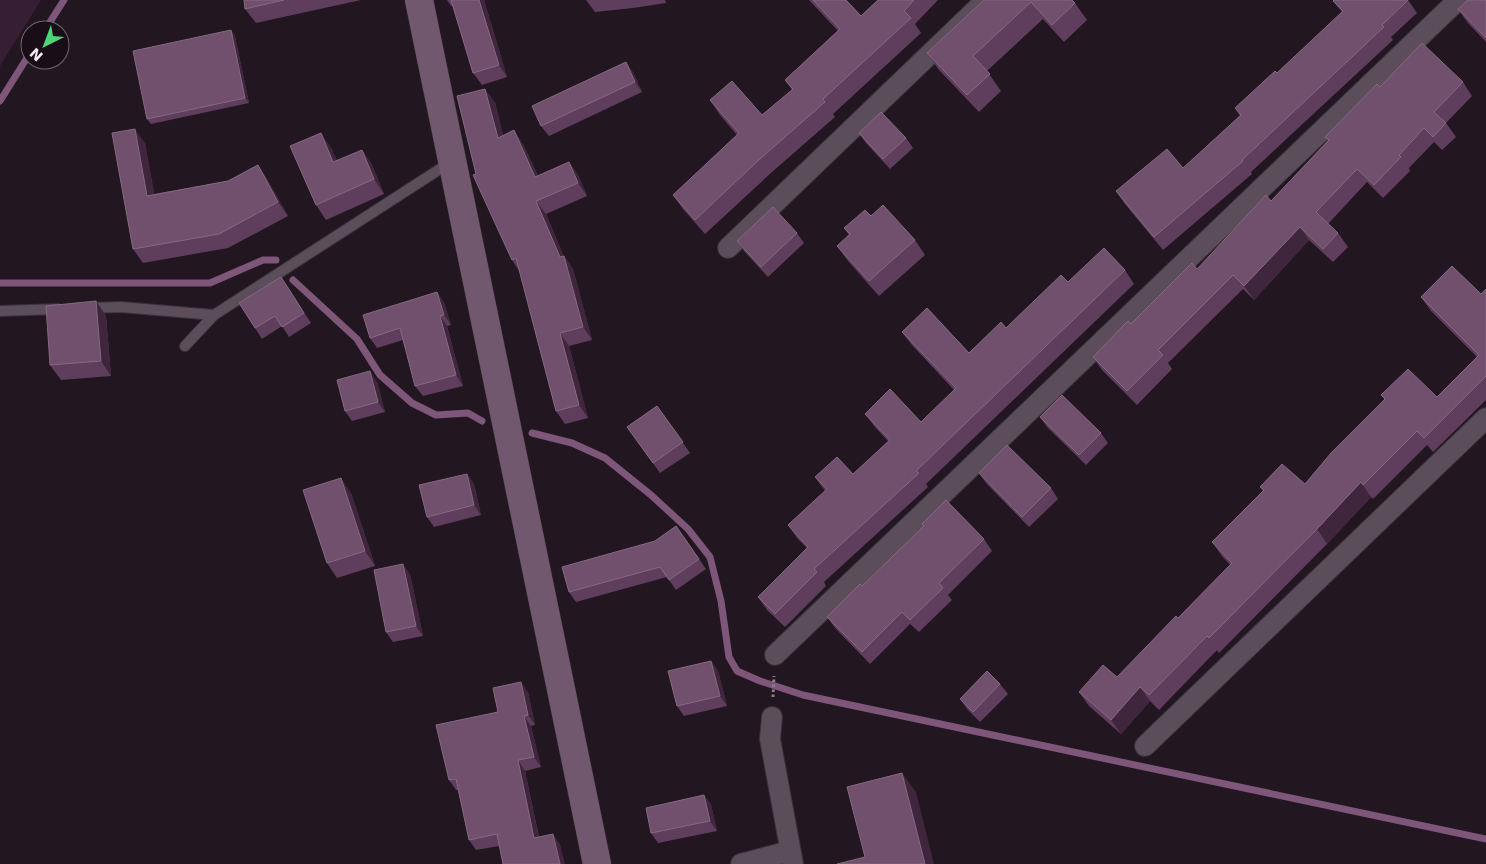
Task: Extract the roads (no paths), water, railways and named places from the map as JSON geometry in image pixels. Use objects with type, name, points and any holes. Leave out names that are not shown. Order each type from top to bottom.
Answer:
[{"type":"main road","points":[[418,0],[597,864]]},
{"type":"street","points":[[728,248],[986,0]]},
{"type":"street","points":[[775,655],[1458,0]]},
{"type":"street","points":[[1145,746],[1486,418]]},
{"type":"street","points":[[740,864],[791,857],[770,739],[772,717]]},
{"type":"lane","points":[[185,346],[214,315],[443,167],[452,158]]},
{"type":"lane","points":[[0,311],[120,307],[214,315]]},
{"type":"waterway","points":[[51,20],[64,0]]},
{"type":"waterway","points":[[0,101],[20,69]]},
{"type":"waterway","points":[[0,283],[210,283],[263,260],[276,260]]},
{"type":"waterway","points":[[293,280],[357,339],[380,375],[412,403],[436,415],[468,413],[482,421]]},
{"type":"waterway","points":[[532,433],[572,443],[605,458],[651,495],[688,529],[710,557],[721,601],[729,657],[737,671],[760,681],[803,695],[1486,839]]}]
